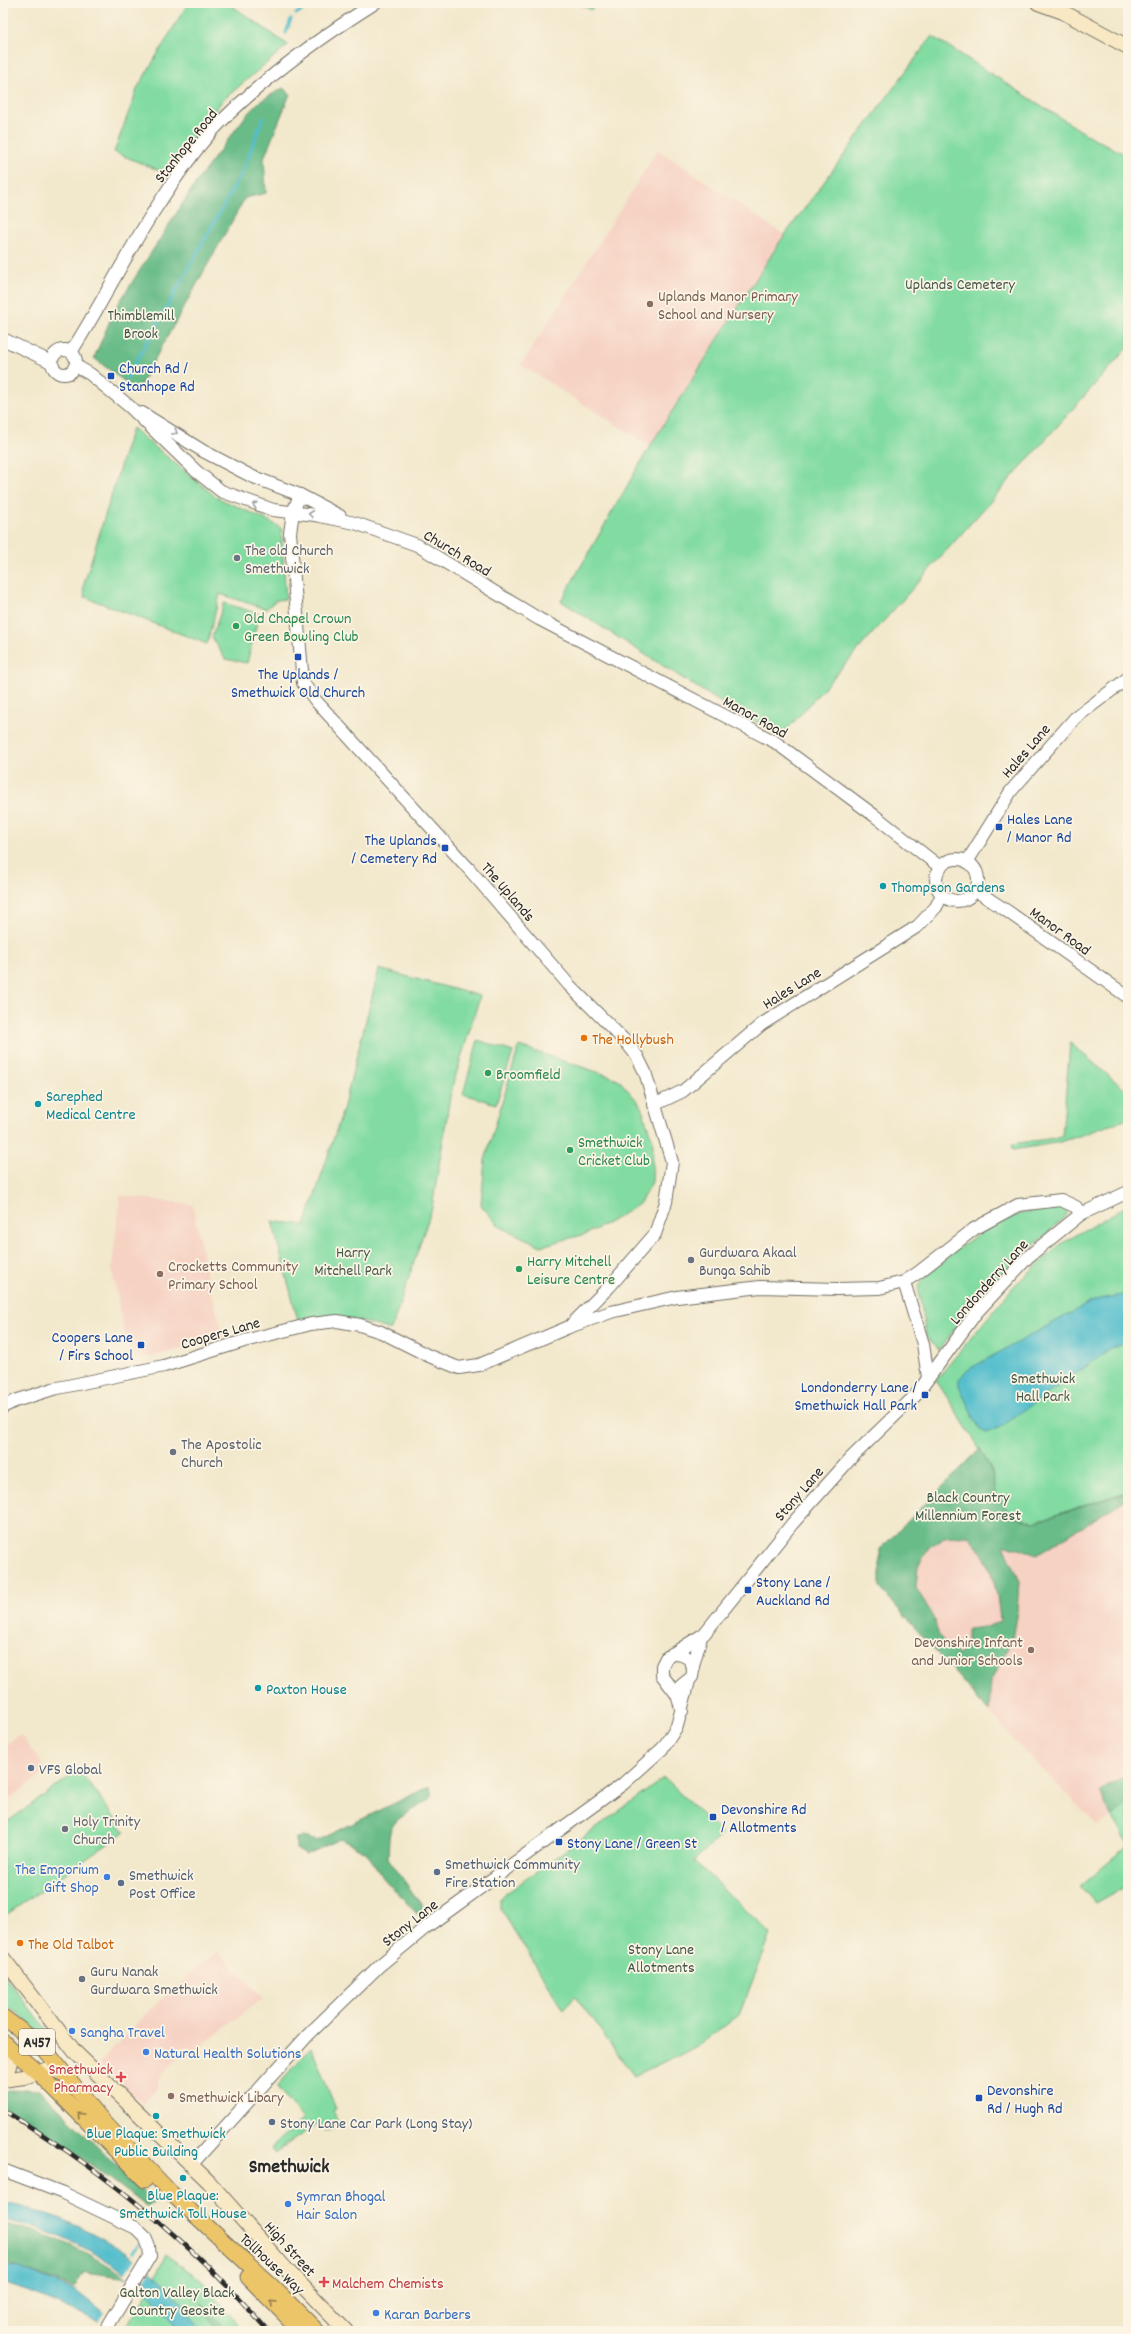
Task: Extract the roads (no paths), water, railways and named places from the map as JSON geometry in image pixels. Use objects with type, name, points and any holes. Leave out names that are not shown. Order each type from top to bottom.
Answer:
[{"type":"main road","points":[[1038,3],[1059,8],[1128,47]]},
{"type":"main road","name":"High Street","points":[[3,1958],[75,2052],[209,2182],[281,2264],[346,2331]]},
{"type":"main road","name":"Tollhouse Way","points":[[3,2017],[42,2046],[102,2120],[170,2192],[276,2290],[317,2331]]},
{"type":"main road","points":[[3,2025],[43,2058],[39,2073]]},
{"type":"main road","points":[[3,2075],[8,2070],[11,2063],[6,2044]]},
{"type":"main road","name":"Tollhouse Way","points":[[6,2044],[39,2073],[103,2138],[241,2269],[301,2331]]},
{"type":"main road","points":[[3,2080],[39,2073],[51,2068],[64,2074]]},
{"type":"street","name":"Stanhope Road","points":[[71,352],[154,211],[179,174],[213,131],[282,68],[335,28],[375,3]]},
{"type":"street","points":[[3,339],[51,362],[56,372],[64,375],[71,372],[76,366],[76,358],[71,352],[64,350],[56,352],[51,362]]},
{"type":"street","name":"Church Road","points":[[76,366],[84,370],[129,406],[196,471],[221,491],[273,510],[355,523]]},
{"type":"street","name":"Church Road","points":[[129,406],[203,451],[251,476],[300,495],[355,523],[417,545],[539,619]]},
{"type":"street","points":[[293,512],[300,495]]},
{"type":"street","name":"The Uplands","points":[[293,512],[290,533],[303,683],[316,701],[474,875],[569,985],[626,1042],[637,1056],[645,1072],[672,1162],[666,1202],[655,1234],[610,1286],[569,1327]]},
{"type":"street","name":"Manor Road","points":[[539,619],[775,742],[875,816],[940,867]]},
{"type":"street","name":"Hales Lane","points":[[967,862],[1016,785],[1075,718],[1128,678]]},
{"type":"street","points":[[956,859],[967,862],[972,866],[978,878],[975,890],[966,899],[960,900],[953,901],[942,895],[936,884],[937,872],[940,867],[945,863],[956,859]]},
{"type":"street","name":"Manor Road","points":[[975,890],[1007,911],[1128,998]]},
{"type":"street","name":"Hales Lane","points":[[654,1105],[683,1091],[762,1024],[918,926],[936,907],[942,895]]},
{"type":"street","name":"Londonderry Lane","points":[[928,1378],[976,1313],[1029,1256],[1081,1214],[1128,1192]]},
{"type":"street","points":[[569,1327],[611,1312],[700,1293],[760,1287],[837,1289],[879,1288],[904,1282],[974,1229],[1018,1205],[1061,1200],[1076,1207],[1081,1214]]},
{"type":"street","points":[[904,1282],[923,1344],[928,1378]]},
{"type":"street","points":[[610,1286],[606,1296],[611,1312]]},
{"type":"street","name":"Coopers Lane","points":[[3,1407],[15,1401],[53,1389],[164,1366],[244,1341],[311,1324],[337,1321],[360,1325],[382,1332],[443,1362],[459,1368],[479,1365],[569,1327]]},
{"type":"street","points":[[923,1344],[942,1360]]},
{"type":"street","name":"Stony Lane","points":[[672,1654],[701,1637],[804,1509],[851,1458],[916,1395],[928,1378]]},
{"type":"street","name":"Stony Lane","points":[[693,1666],[701,1637]]},
{"type":"street","points":[[668,1683],[680,1686],[689,1681],[693,1666],[688,1657],[680,1654],[672,1654],[666,1658],[662,1666],[662,1675],[676,1695],[682,1711]]},
{"type":"street","name":"Stony Lane","points":[[191,2165],[308,2035],[380,1965],[425,1928],[623,1784],[670,1738],[682,1711],[689,1681]]},
{"type":"street","points":[[3,2170],[63,2193],[136,2228],[145,2238],[149,2247],[150,2256],[105,2331]]},
{"type":"water","points":[[1128,1294],[1128,1342],[1111,1349],[1000,1427],[987,1433],[980,1430],[959,1387],[959,1379],[969,1369],[1091,1302],[1099,1299]]},
{"type":"water","points":[[3,2203],[51,2215],[74,2224],[118,2248],[138,2262],[175,2295],[203,2331],[180,2331],[157,2303],[128,2275],[113,2264],[77,2244],[39,2229],[3,2220]]},
{"type":"water","points":[[3,2265],[20,2268],[76,2291],[127,2331],[121,2331],[109,2327],[53,2301],[3,2283]]},
{"type":"waterway","name":"Thimblemill Brook","points":[[296,14],[313,3]]},
{"type":"waterway","name":"Thimblemill Brook","points":[[286,33],[291,19]]},
{"type":"waterway","name":"Thimblemill Brook","points":[[127,378],[242,173],[263,118]]},
{"type":"waterway","points":[[133,2253],[138,2245]]},
{"type":"railway","points":[[3,2110],[76,2157],[144,2210],[209,2268],[268,2331]]},
{"type":"place","name":"Uplands Manor Primary School and Nursery","points":[[650,304]]},
{"type":"place","name":"Church Rd / Stanhope Rd","points":[[111,376]]},
{"type":"place","name":"The old Church Smethwick","points":[[237,558]]},
{"type":"place","name":"Old Chapel Crown Green Bowling Club","points":[[236,626]]},
{"type":"place","name":"The Uplands / Smethwick Old Church","points":[[298,657]]},
{"type":"place","name":"Hales Lane / Manor Rd","points":[[999,827]]},
{"type":"place","name":"The Uplands / Cemetery Rd","points":[[445,848]]},
{"type":"place","name":"Thompson Gardens","points":[[883,886]]},
{"type":"place","name":"The Hollybush","points":[[584,1038]]},
{"type":"place","name":"Broomfield","points":[[488,1073]]},
{"type":"place","name":"Sarephed Medical Centre","points":[[38,1104]]},
{"type":"place","name":"Smethwick Cricket Club","points":[[570,1150]]},
{"type":"place","name":"Gurdwara Akaal Bunga Sahib","points":[[691,1260]]},
{"type":"place","name":"Harry Mitchell Leisure Centre","points":[[519,1269]]},
{"type":"place","name":"Crocketts Community Primary School","points":[[160,1274]]},
{"type":"place","name":"Coopers Lane / Firs School","points":[[141,1345]]},
{"type":"place","name":"Londonderry Lane / Smethwick Hall Park","points":[[925,1395]]},
{"type":"place","name":"The Apostolic Church","points":[[173,1452]]},
{"type":"place","name":"Stony Lane / Auckland Rd","points":[[748,1590]]},
{"type":"place","name":"Devonshire Infant and Junior Schools","points":[[1031,1650]]},
{"type":"place","name":"Paxton House","points":[[258,1688]]},
{"type":"place","name":"VFS Global","points":[[31,1768]]},
{"type":"place","name":"Devonshire Rd / Allotments","points":[[713,1817]]},
{"type":"place","name":"Holy Trinity Church","points":[[65,1829]]},
{"type":"place","name":"Stony Lane / Green St","points":[[559,1842]]},
{"type":"place","name":"Smethwick Community Fire Station","points":[[437,1872]]},
{"type":"place","name":"The Emporium Gift Shop","points":[[107,1877]]},
{"type":"place","name":"Smethwick Post Office","points":[[121,1883]]},
{"type":"place","name":"The Old Talbot","points":[[20,1943]]},
{"type":"place","name":"Guru Nanak Gurdwara Smethwick","points":[[82,1979]]},
{"type":"place","name":"Sangha Travel","points":[[72,2031]]},
{"type":"place","name":"Natural Health Solutions","points":[[146,2052]]},
{"type":"place","name":"Smethwick Pharmacy","points":[[121,2077]]},
{"type":"place","name":"Smethwick Libary","points":[[171,2096]]},
{"type":"place","name":"Devonshire Rd / Hugh Rd","points":[[979,2098]]},
{"type":"place","name":"Blue Plaque: Smethwick Public Building","points":[[156,2116]]},
{"type":"place","name":"Stony Lane Car Park (Long Stay)","points":[[272,2122]]},
{"type":"place","name":"Blue Plaque: Smethwick Toll House","points":[[183,2178]]},
{"type":"place","name":"Symran Bhogal Hair Salon","points":[[288,2204]]},
{"type":"place","name":"Malchem Chemists","points":[[324,2282]]},
{"type":"place","name":"Karan Barbers","points":[[376,2313]]},
{"type":"district","name":"Smethwick","points":[[289,2165]]},
{"type":"park label","name":"Uplands Cemetery","points":[[960,283]]},
{"type":"park label","name":"Harry Mitchell Park","points":[[353,1260]]},
{"type":"park label","name":"Smethwick Hall Park","points":[[1043,1386]]},
{"type":"park label","name":"Black Country Millennium Forest","points":[[968,1505]]},
{"type":"park label","name":"Stony Lane Allotments","points":[[661,1957]]},
{"type":"park label","name":"Galton Valley Black Country Geosite","points":[[177,2300]]}]
